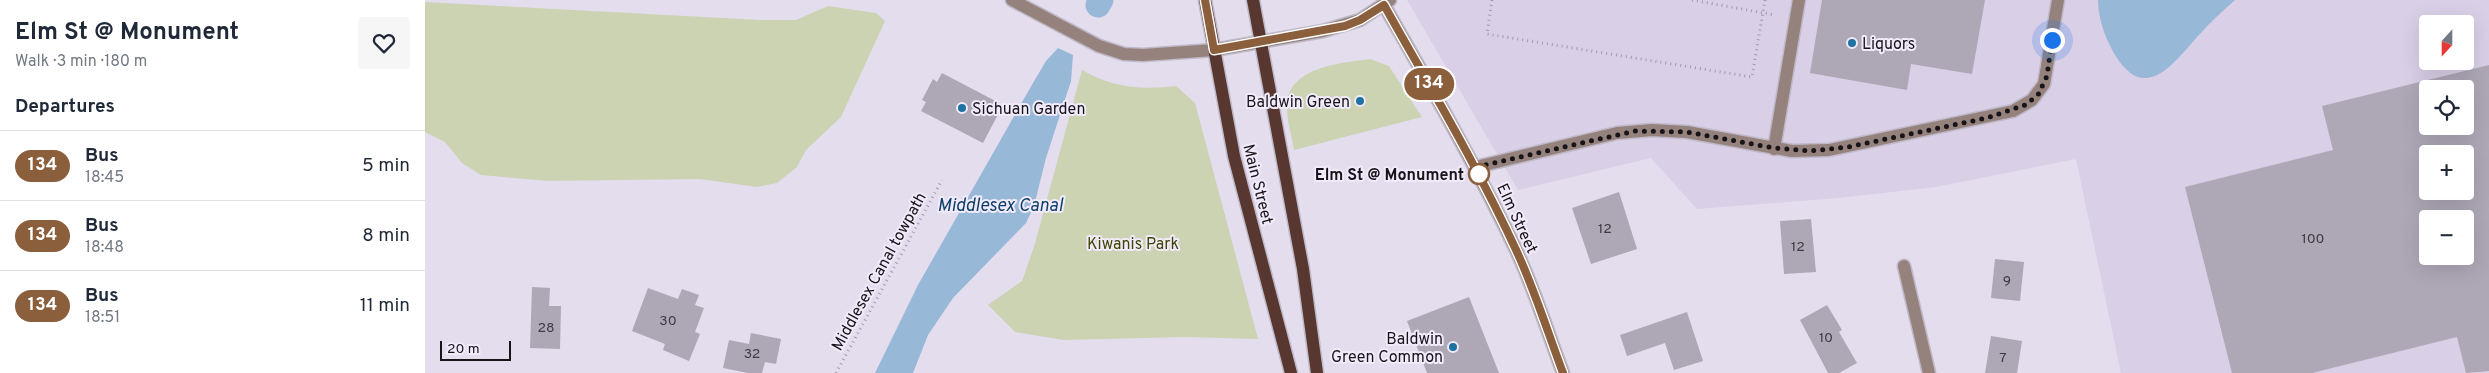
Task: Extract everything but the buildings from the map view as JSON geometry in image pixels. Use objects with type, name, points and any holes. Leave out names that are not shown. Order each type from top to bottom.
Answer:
[{"type":"main road","name":"Main Street","points":[[1205,0],[1234,156],[1291,373]]},
{"type":"main road","name":"Main Street","points":[[1253,0],[1303,269],[1317,373]]},
{"type":"street","name":"Elm Street","points":[[1012,0],[1099,46],[1124,54],[1161,55],[1214,50],[1345,26],[1360,20],[1387,2],[1476,167],[1517,252],[1563,373]]},
{"type":"street","points":[[1774,148],[1799,0]]},
{"type":"street","points":[[1476,167],[1635,131],[1687,132],[1774,148],[1810,151],[1848,147],[1987,118],[2025,105],[2038,95],[2044,84],[2057,2]]},
{"type":"street","points":[[1904,266],[1929,373]]},
{"type":"path","points":[[1492,0],[1487,34],[1752,77],[1765,0]]},
{"type":"path","points":[[1692,0],[1775,15]]},
{"type":"path","name":"Middlesex Canal towpath","points":[[836,373],[942,180]]},
{"type":"shaded area","points":[[1407,0],[2489,0],[2489,373],[2121,373],[2076,159],[1936,187],[1839,198],[1697,209],[1651,158],[1518,190]]},
{"type":"green space","points":[[425,2],[760,20],[796,20],[828,6],[876,13],[885,21],[841,117],[806,150],[797,167],[777,183],[757,187],[700,179],[548,181],[481,175],[462,163],[445,142],[425,132]]},
{"type":"green space","points":[[1370,59],[1389,66],[1422,117],[1294,150],[1288,121],[1287,104],[1290,92],[1297,82],[1318,69]]},
{"type":"green space","name":"Kiwanis Park","points":[[1082,70],[1105,81],[1127,86],[1151,88],[1176,86],[1195,103],[1258,339],[1185,337],[1064,340],[1015,332],[988,305],[1022,281],[1034,247]]},
{"type":"water","points":[[2098,0],[2235,0],[2172,64],[2152,77],[2141,78],[2130,73],[2119,61],[2107,40],[2101,24]]},
{"type":"water","name":"Middlesex Canal","points":[[1058,48],[1073,55],[1071,81],[1046,158],[1034,206],[1026,223],[953,298],[928,335],[913,373],[875,373],[918,285],[1033,83],[1046,61]]},
{"type":"waterway","name":"Middlesex Canal","points":[[1098,5],[1101,0]]},
{"type":"bus line","name":"134","points":[[1205,0],[1214,50],[1345,26],[1360,20],[1384,5],[1476,167],[1507,230],[1530,284],[1563,373]]},
{"type":"place","name":"Liquors","points":[[1852,43]]},
{"type":"place","name":"Baldwin Green","points":[[1360,101]]},
{"type":"place","name":"Sichuan Garden","points":[[962,108]]},
{"type":"place","name":"Elm St @ Monument","points":[[1479,174]]},
{"type":"place","name":"Baldwin Green Common","points":[[1453,347]]},
{"type":"route","points":[[1479,174],[1476,167],[1617,133],[1635,131],[1670,130],[1792,151],[1810,151],[1848,147],[1987,118],[2013,111],[2038,95],[2047,76],[2052,40]]}]
